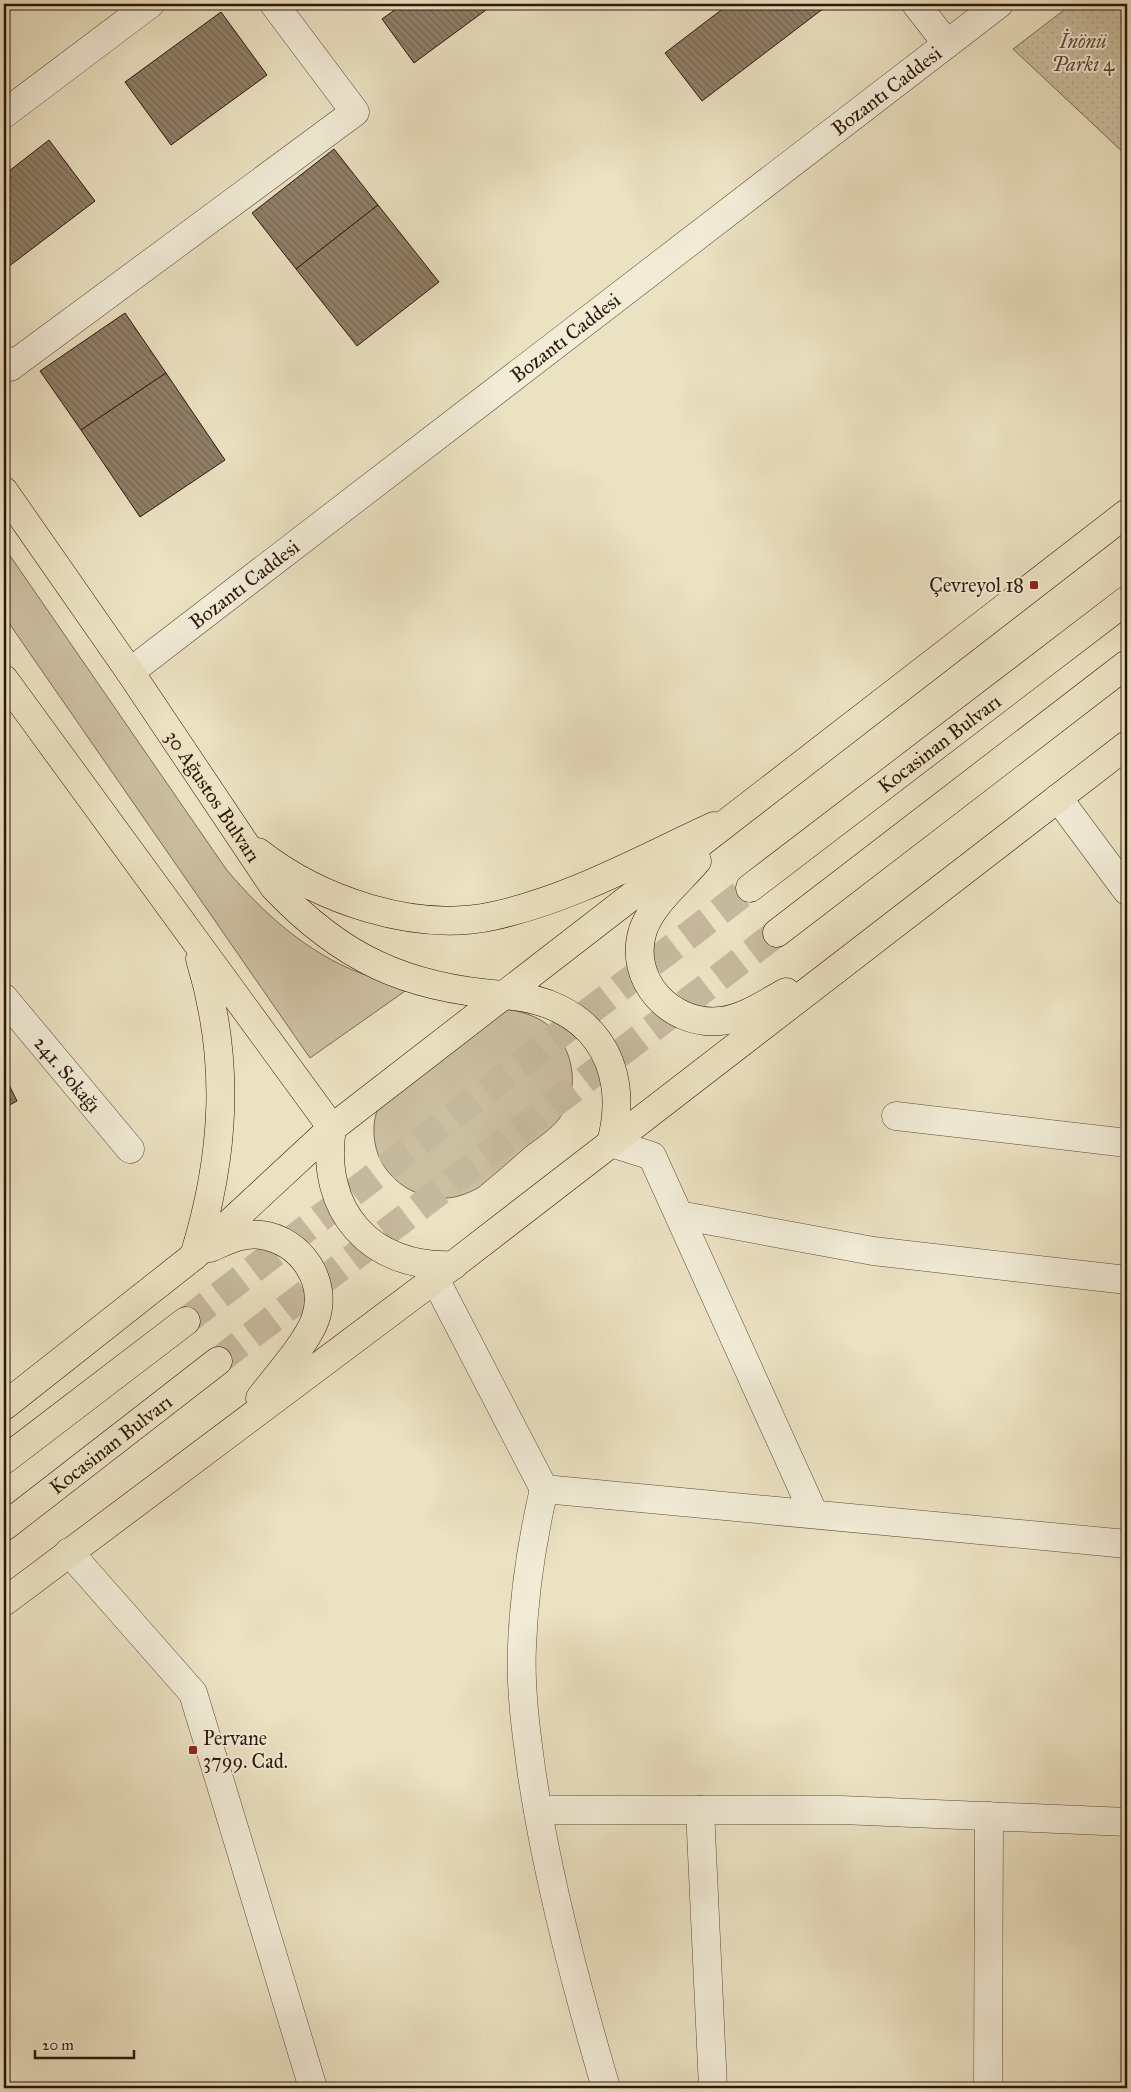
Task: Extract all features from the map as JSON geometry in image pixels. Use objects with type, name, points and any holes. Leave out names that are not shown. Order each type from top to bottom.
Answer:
[{"type":"main road","name":"30 Ağustos Bulvarı","points":[[4,491],[130,672],[274,887],[284,898],[318,930],[370,962],[402,976],[435,986],[469,993],[532,998],[565,1011],[582,1024],[597,1040],[608,1059],[615,1079],[617,1094],[616,1122],[611,1143]]},
{"type":"main road","points":[[4,1406],[194,1256],[332,1128],[1127,514]]},
{"type":"main road","name":"Kocasinan Bulvarı","points":[[750,888],[1127,600]]},
{"type":"main road","points":[[777,933],[1127,664]]},
{"type":"main road","points":[[4,679],[332,1128],[329,1149],[330,1170],[335,1191],[343,1210],[356,1228],[372,1243],[390,1254],[404,1260],[432,1266],[444,1272]]},
{"type":"main road","points":[[4,1602],[444,1272],[1127,745]]},
{"type":"main road","points":[[245,842],[273,864],[303,882],[336,897],[369,908],[399,915],[429,919],[460,920],[491,916],[564,895],[735,816]]},
{"type":"main road","points":[[735,816],[651,915],[643,931],[640,948],[642,965],[647,981],[656,996],[669,1009],[686,1018],[703,1022],[722,1021],[740,1016],[844,963]]},
{"type":"main road","points":[[194,1256],[206,1216],[215,1175],[220,1133],[221,1090],[214,1016],[196,944]]},
{"type":"main road","points":[[194,1256],[243,1235],[260,1235],[277,1239],[293,1248],[305,1260],[313,1273],[318,1288],[315,1319],[309,1333],[241,1423]]},
{"type":"main road","points":[[4,1460],[186,1321]]},
{"type":"main road","name":"Kocasinan Bulvarı","points":[[4,1527],[218,1360]]},
{"type":"street","points":[[4,114],[150,4]]},
{"type":"street","points":[[4,359],[10,367],[355,112],[274,4]]},
{"type":"street","points":[[916,4],[947,44]]},
{"type":"street","name":"Bozantı Caddesi","points":[[130,672],[1000,4]]},
{"type":"street","points":[[1058,798],[1127,891]]},
{"type":"street","name":"241. Sokağı","points":[[4,998],[130,1149]]},
{"type":"street","points":[[896,1116],[1120,1136]]},
{"type":"street","points":[[611,1143],[652,1156],[814,1514]]},
{"type":"street","points":[[679,1216],[873,1251],[1127,1280]]},
{"type":"street","points":[[444,1272],[544,1489],[530,1560],[522,1648],[524,1704],[538,1810],[562,1926],[606,2088]]},
{"type":"street","points":[[544,1489],[1127,1544]]},
{"type":"street","points":[[69,1552],[193,1693],[313,2088]]},
{"type":"street","points":[[538,1810],[841,1810],[1127,1822]]},
{"type":"street","points":[[700,1810],[713,2088]]},
{"type":"street","points":[[988,2088],[989,1816]]},
{"type":"green space","name":"İnönü Parkı 4","points":[[1072,4],[1127,4],[1127,156],[1013,49]]},
{"type":"green space","points":[[4,547],[226,869],[240,885],[270,916],[321,954],[360,973],[408,989],[310,1058],[4,616]]},
{"type":"green space","points":[[504,1009],[522,1012],[545,1023],[563,1044],[572,1072],[571,1092],[565,1110],[548,1130],[474,1190],[458,1196],[445,1198],[431,1197],[405,1187],[385,1168],[375,1143],[376,1113],[382,1098]]},
{"type":"building","points":[[403,4],[488,4],[490,7],[414,63],[382,19]]},
{"type":"building","points":[[729,4],[828,5],[702,101],[665,53]]},
{"type":"building","points":[[221,12],[267,75],[171,145],[125,82]]},
{"type":"building","points":[[49,140],[95,201],[4,270],[4,175]]},
{"type":"building","points":[[334,149],[378,205],[296,269],[252,213]]},
{"type":"building","points":[[378,205],[439,282],[357,346],[296,269]]},
{"type":"building","points":[[125,313],[166,373],[81,430],[40,371]]},
{"type":"building","points":[[166,373],[225,460],[140,517],[81,430]]},
{"type":"building","points":[[4,1075],[17,1101],[4,1108]]},
{"type":"tunnel","points":[[186,1321],[750,888]]},
{"type":"tunnel","points":[[218,1361],[777,933]]},
{"type":"place","name":"Çevreyol 18","points":[[1034,585]]},
{"type":"place","name":"Pervane 3799. Cad.","points":[[193,1750]]}]
